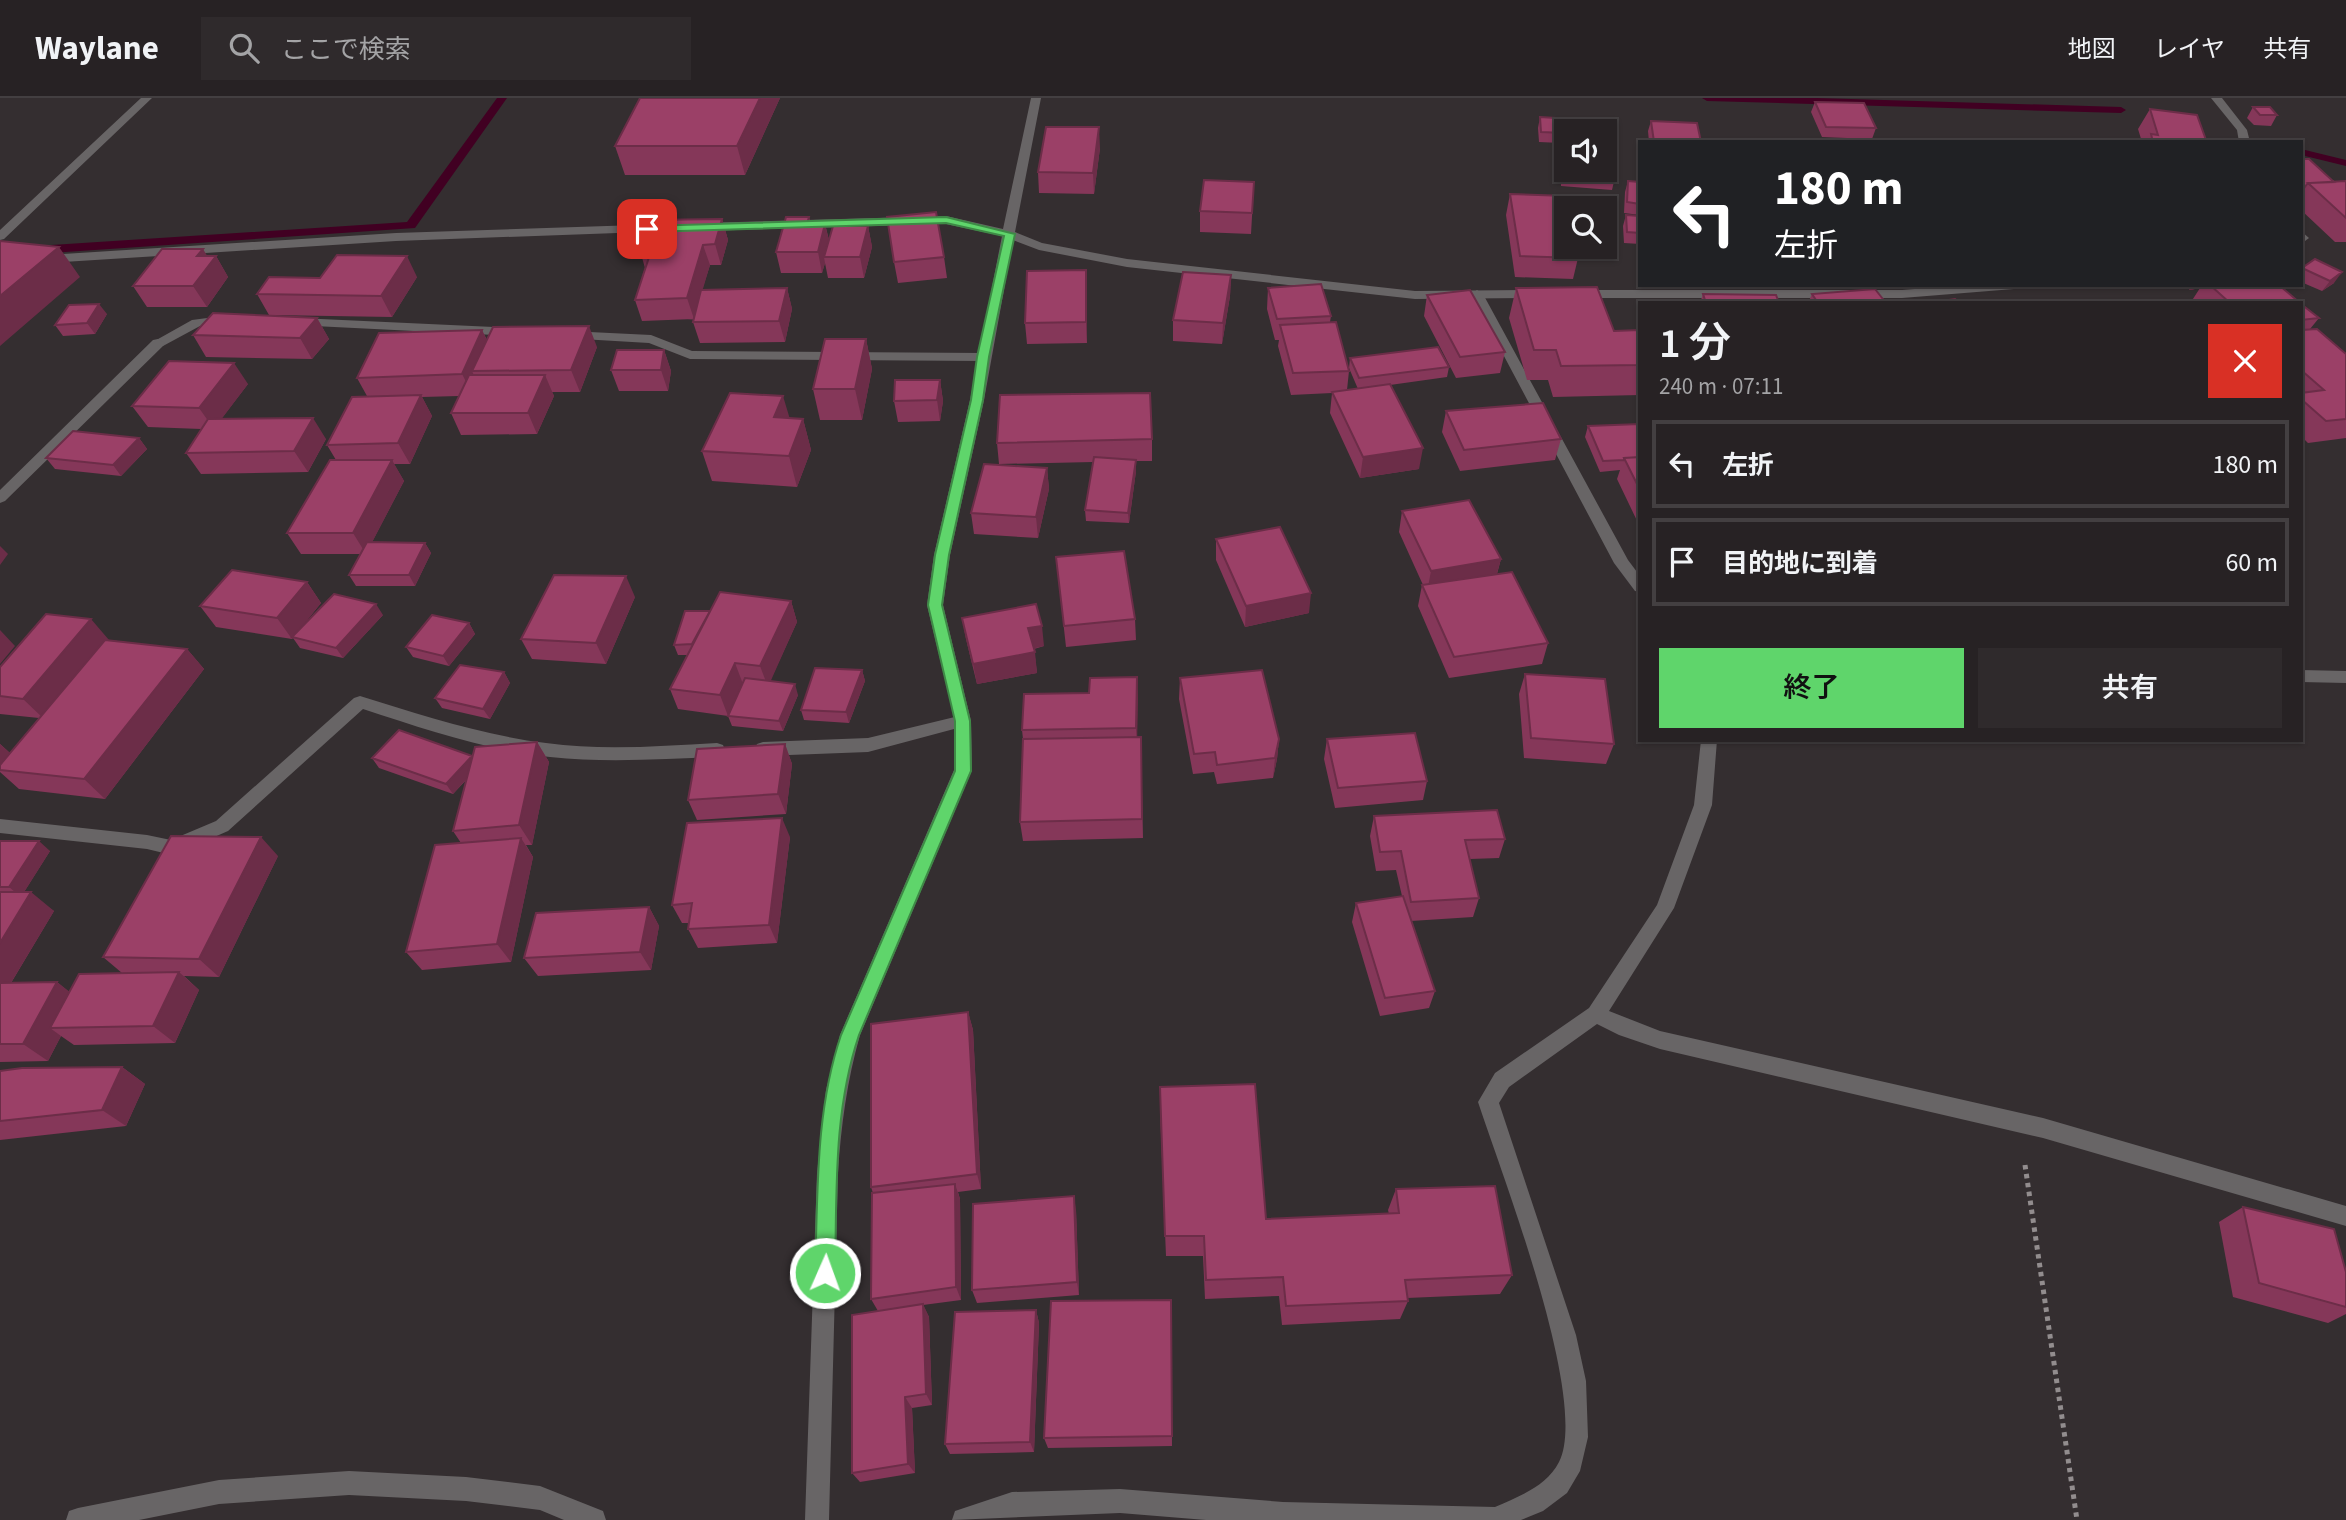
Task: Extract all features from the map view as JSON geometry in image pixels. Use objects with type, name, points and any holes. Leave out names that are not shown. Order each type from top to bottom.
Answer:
[{"type":"street","points":[[0,236],[147,98]]},
{"type":"street","points":[[817,1520],[828,1167],[837,1073],[850,1035],[963,771],[962,721],[935,605],[942,555],[977,400],[983,357],[1036,98]]},
{"type":"street","points":[[2216,98],[2242,130],[2244,140]]},
{"type":"street","points":[[689,228],[946,220],[1009,234],[1039,246],[1127,263],[1415,295],[1902,294],[1989,287]]},
{"type":"street","points":[[0,262],[396,237],[675,228]]},
{"type":"street","points":[[1477,294],[1622,563],[1638,584]]},
{"type":"street","points":[[0,498],[158,343],[197,323],[222,318],[250,320]]},
{"type":"street","points":[[291,322],[527,333]]},
{"type":"street","points":[[554,334],[651,339],[690,355],[983,357]]},
{"type":"street","points":[[2303,676],[2346,677]]},
{"type":"street","points":[[0,826],[146,842],[172,848],[222,826],[360,702],[436,726],[526,748],[625,754],[868,745],[962,721]]},
{"type":"street","points":[[964,1520],[1012,1504],[1120,1501],[1283,1514],[1495,1519],[1534,1502],[1559,1485],[1572,1463],[1574,1450],[1574,1381],[1565,1335],[1488,1102],[1502,1080],[1596,1014],[1665,908],[1703,805],[1709,742]]},
{"type":"street","points":[[1596,1014],[1626,1029],[1660,1040],[2019,1122],[2346,1216]]},
{"type":"street","points":[[78,1520],[219,1492],[349,1483],[466,1489],[540,1497],[594,1520]]},
{"type":"path","points":[[2019,1122],[2077,1520]]},
{"type":"building","points":[[640,98],[760,98],[737,146],[615,146]]},
{"type":"building","points":[[1815,102],[1864,103],[1876,128],[1826,127]]},
{"type":"building","points":[[2253,107],[2270,107],[2277,115],[2260,115]]},
{"type":"building","points":[[2150,109],[2197,115],[2206,140],[2152,140],[2151,134],[2158,135]]},
{"type":"building","points":[[1540,117],[1572,119],[1554,119],[1554,133],[1541,132]]},
{"type":"building","points":[[1651,121],[1697,123],[1701,140],[1654,140]]},
{"type":"building","points":[[1046,127],[1099,127],[1093,173],[1038,172]]},
{"type":"building","points":[[2303,159],[2309,159],[2334,182],[2308,183],[2304,188]]},
{"type":"building","points":[[1204,180],[1254,182],[1252,213],[1200,211]]},
{"type":"building","points":[[1628,181],[1638,182],[1638,204],[1627,202]]},
{"type":"building","points":[[2346,181],[2346,218],[2308,183]]},
{"type":"building","points":[[1510,194],[1566,196],[1554,196],[1554,257],[1520,256]]},
{"type":"building","points":[[936,212],[944,257],[894,262],[887,217]]},
{"type":"building","points":[[1626,215],[1638,216],[1638,233],[1627,232]]},
{"type":"building","points":[[786,217],[809,217],[807,224],[825,224],[818,252],[776,252]]},
{"type":"building","points":[[722,219],[715,244],[703,245],[687,298],[635,300],[652,248],[639,247],[648,220]]},
{"type":"building","points":[[833,226],[868,226],[860,257],[824,257]]},
{"type":"building","points":[[0,241],[59,247],[0,296]]},
{"type":"building","points":[[162,249],[203,249],[197,256],[216,256],[193,286],[133,286]]},
{"type":"building","points":[[337,255],[407,256],[381,296],[257,294],[269,277],[320,278]]},
{"type":"building","points":[[2315,259],[2342,272],[2330,281],[2303,267]]},
{"type":"building","points":[[1086,270],[1086,322],[1025,323],[1027,271]]},
{"type":"building","points":[[1183,272],[1231,275],[1223,323],[1173,320]]},
{"type":"building","points":[[1321,284],[1331,316],[1277,319],[1268,288]]},
{"type":"building","points":[[1597,287],[1614,331],[1638,330],[1638,365],[1561,366],[1556,350],[1534,350],[1516,288]]},
{"type":"building","points":[[2212,287],[2281,287],[2298,301],[2228,301]]},
{"type":"building","points":[[787,288],[779,321],[693,322],[701,290]]},
{"type":"building","points":[[1875,289],[1884,301],[1817,301],[1812,294]]},
{"type":"building","points":[[1470,290],[1505,352],[1460,357],[1427,295]]},
{"type":"building","points":[[1703,294],[1776,295],[1778,301],[1705,301]]},
{"type":"building","points":[[99,304],[87,323],[55,325],[69,305]]},
{"type":"building","points":[[2303,306],[2319,318],[2303,320]]},
{"type":"building","points":[[213,313],[317,318],[300,338],[193,335]]},
{"type":"building","points":[[1336,322],[1349,371],[1293,373],[1280,325]]},
{"type":"building","points":[[589,326],[571,370],[472,371],[493,327]]},
{"type":"building","points":[[2317,329],[2346,354],[2346,419],[2326,421],[2303,401],[2303,393],[2324,390],[2303,372],[2303,330]]},
{"type":"building","points":[[482,330],[462,374],[357,378],[379,333]]},
{"type":"building","points":[[825,339],[866,339],[855,389],[813,389]]},
{"type":"building","points":[[1438,347],[1449,367],[1359,378],[1350,358]]},
{"type":"building","points":[[617,350],[664,350],[661,370],[611,370]]},
{"type":"building","points":[[169,361],[234,363],[199,408],[132,406]]},
{"type":"building","points":[[469,375],[545,375],[528,413],[451,413]]},
{"type":"building","points":[[895,380],[940,380],[937,400],[894,401]]},
{"type":"building","points":[[1390,384],[1423,448],[1363,457],[1332,392]]},
{"type":"building","points":[[730,393],[783,396],[774,417],[803,419],[789,456],[702,451]]},
{"type":"building","points":[[1150,393],[1152,439],[997,443],[1000,395]]},
{"type":"building","points":[[421,395],[398,443],[327,445],[352,397]]},
{"type":"building","points":[[1543,403],[1561,439],[1464,450],[1446,411]]},
{"type":"building","points":[[313,418],[294,451],[186,453],[208,419]]},
{"type":"building","points":[[1638,424],[1638,457],[1603,461],[1588,426]]},
{"type":"building","points":[[73,431],[139,438],[113,465],[46,458]]},
{"type":"building","points":[[1094,457],[1136,460],[1128,513],[1085,510]]},
{"type":"building","points":[[1638,457],[1638,486],[1624,458]]},
{"type":"building","points":[[330,460],[392,460],[353,533],[287,533]]},
{"type":"building","points":[[984,464],[1047,468],[1036,517],[971,513]]},
{"type":"building","points":[[1469,500],[1501,559],[1431,571],[1402,511]]},
{"type":"building","points":[[1280,527],[1311,593],[1246,606],[1216,539]]},
{"type":"building","points":[[367,542],[425,543],[409,575],[349,575]]},
{"type":"building","points":[[1124,551],[1135,619],[1064,626],[1056,557]]},
{"type":"building","points":[[232,570],[307,582],[277,618],[200,606]]},
{"type":"building","points":[[1512,572],[1548,643],[1454,657],[1422,585]]},
{"type":"building","points":[[554,575],[626,576],[596,643],[521,639]]},
{"type":"building","points":[[720,592],[791,601],[760,666],[735,663],[720,695],[670,689]]},
{"type":"building","points":[[334,594],[376,604],[336,648],[292,637]]},
{"type":"building","points":[[1036,604],[1042,626],[1028,628],[1035,652],[973,664],[962,618]]},
{"type":"building","points":[[685,611],[710,611],[692,644],[674,645]]},
{"type":"building","points":[[46,614],[91,619],[23,699],[0,696],[0,667]]},
{"type":"building","points":[[432,615],[469,623],[443,656],[406,647]]},
{"type":"building","points":[[105,640],[187,649],[84,779],[0,770],[0,765]]},
{"type":"building","points":[[460,665],[504,672],[483,709],[435,698]]},
{"type":"building","points":[[815,668],[862,670],[846,712],[801,710]]},
{"type":"building","points":[[1262,670],[1279,739],[1275,758],[1217,765],[1215,752],[1194,754],[1180,678]]},
{"type":"building","points":[[1525,674],[1605,679],[1614,744],[1531,738]]},
{"type":"building","points":[[1137,677],[1136,728],[1022,730],[1024,694],[1089,693],[1090,678]]},
{"type":"building","points":[[745,678],[795,684],[779,721],[728,716]]},
{"type":"building","points":[[399,730],[472,756],[446,784],[372,758]]},
{"type":"building","points":[[1415,733],[1427,781],[1338,788],[1327,739]]},
{"type":"building","points":[[1141,737],[1142,819],[1020,822],[1023,739]]},
{"type":"building","points":[[537,742],[519,825],[453,831],[475,747]]},
{"type":"building","points":[[785,744],[778,794],[688,800],[697,749]]},
{"type":"building","points":[[1497,810],[1505,839],[1465,840],[1479,898],[1411,902],[1401,851],[1380,852],[1374,816]]},
{"type":"building","points":[[782,818],[769,925],[688,929],[692,903],[672,905],[687,823]]},
{"type":"building","points":[[171,836],[261,837],[199,959],[103,957]]},
{"type":"building","points":[[521,838],[497,944],[406,952],[435,845]]},
{"type":"building","points":[[0,841],[39,841],[9,887],[0,887]]},
{"type":"building","points":[[0,892],[31,892],[0,943]]},
{"type":"building","points":[[1403,896],[1435,991],[1385,998],[1356,903]]},
{"type":"building","points":[[649,907],[640,952],[524,958],[536,913]]},
{"type":"building","points":[[179,972],[153,1026],[50,1028],[79,974]]},
{"type":"building","points":[[57,982],[23,1044],[0,1044],[0,983]]},
{"type":"building","points":[[968,1012],[977,1174],[871,1187],[871,1024]]},
{"type":"building","points":[[122,1067],[102,1110],[0,1121],[0,1071],[22,1068]]},
{"type":"building","points":[[1255,1084],[1266,1219],[1399,1213],[1396,1189],[1495,1186],[1512,1275],[1405,1280],[1408,1301],[1286,1306],[1283,1277],[1206,1280],[1204,1236],[1165,1236],[1160,1087]]},
{"type":"building","points":[[955,1184],[956,1287],[871,1299],[872,1193]]},
{"type":"building","points":[[1074,1196],[1077,1282],[972,1290],[973,1204]]},
{"type":"building","points":[[2243,1207],[2334,1229],[2346,1272],[2346,1307],[2259,1283]]},
{"type":"building","points":[[1171,1300],[1172,1436],[1044,1438],[1051,1301]]},
{"type":"building","points":[[923,1304],[926,1394],[905,1397],[908,1464],[852,1473],[852,1315]]},
{"type":"building","points":[[1036,1310],[1030,1442],[945,1444],[955,1312]]},
{"type":"waterway","points":[[36,250],[411,225],[502,98]]},
{"type":"waterway","points":[[1707,98],[2121,110]]},
{"type":"waterway","points":[[2303,152],[2346,163]]},
{"type":"route","points":[[647,229],[946,220],[1009,234],[983,357],[977,400],[942,555],[935,605],[962,721],[963,771],[850,1035],[837,1073],[831,1120],[825,1273]]}]
